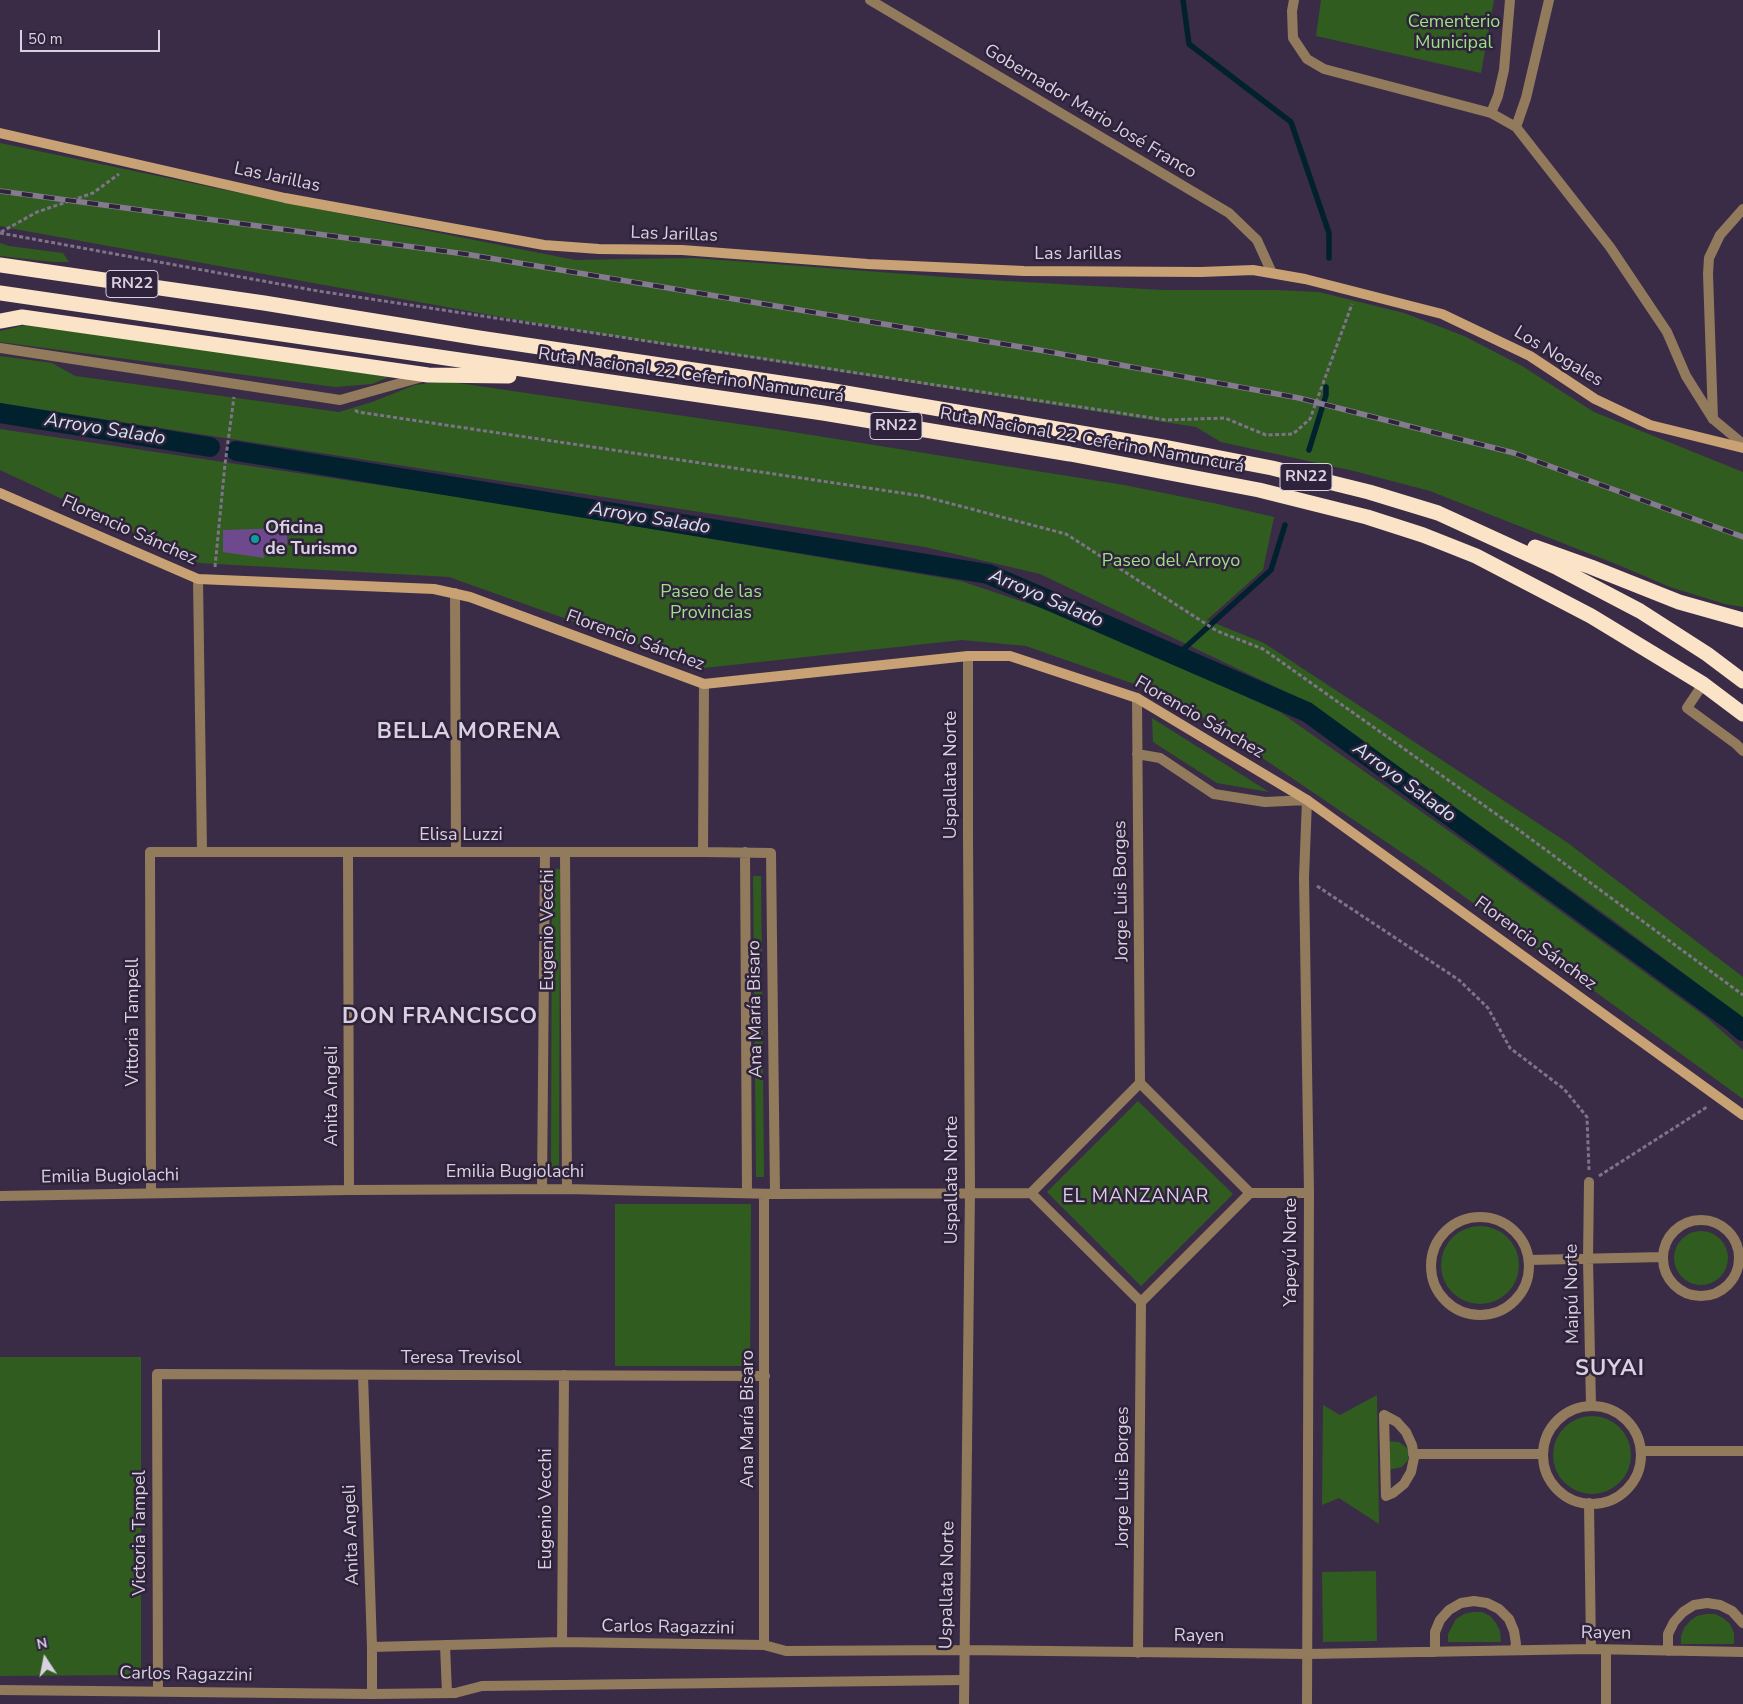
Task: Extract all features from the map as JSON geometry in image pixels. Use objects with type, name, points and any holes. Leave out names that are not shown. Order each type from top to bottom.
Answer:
[{"type":"highway","name":"Ruta Nacional 22 Ceferino Namuncurá","points":[[0,265],[264,303],[479,338],[828,390],[1163,446],[1272,468],[1343,485],[1438,513],[1558,568],[1640,611],[1707,654],[1743,681]]},
{"type":"highway","name":"Ruta Nacional 22 Ceferino Namuncurá","points":[[0,293],[823,414],[1070,454],[1260,490],[1367,517],[1476,556],[1591,616],[1702,684],[1743,714]]},
{"type":"highway","points":[[0,321],[22,316],[428,375],[566,376]]},
{"type":"highway","points":[[1438,513],[1679,602],[1743,620]]},
{"type":"street","name":"Gobernador Mario José Franco","points":[[870,0],[1228,214],[1257,240],[1272,274]]},
{"type":"street","points":[[1294,0],[1292,11],[1293,38],[1307,59],[1324,69],[1491,113],[1516,127],[1615,255],[1667,332],[1686,376],[1713,418],[1743,444]]},
{"type":"street","points":[[1491,113],[1498,96],[1504,70],[1510,0]]},
{"type":"street","points":[[1516,127],[1526,98],[1549,0]]},
{"type":"street","name":"Las Jarillas","points":[[0,134],[285,198],[544,245],[599,249],[682,250],[868,264],[1024,271],[1201,272],[1253,270],[1356,292]]},
{"type":"street","points":[[1713,418],[1708,274],[1710,258],[1715,242],[1743,209]]},
{"type":"street","name":"Los Nogales","points":[[1356,292],[1442,314],[1530,356],[1596,399],[1650,426],[1743,448]]},
{"type":"street","points":[[0,348],[340,400],[428,375]]},
{"type":"street","name":"Florencio Sánchez","points":[[0,493],[198,579],[434,589],[455,593],[704,684],[968,656],[1010,656],[1137,698],[1307,800],[1743,1115]]},
{"type":"street","points":[[198,579],[202,852]]},
{"type":"street","points":[[455,593],[456,852]]},
{"type":"street","name":"Uspallata Norte","points":[[964,1704],[963,1650],[970,1192],[968,656]]},
{"type":"street","points":[[703,852],[704,684]]},
{"type":"street","points":[[1702,684],[1687,708],[1743,750]]},
{"type":"street","name":"Jorge Luis Borges","points":[[1137,698],[1140,1083]]},
{"type":"street","points":[[1137,754],[1160,758],[1214,794],[1265,802],[1307,800]]},
{"type":"street","name":"Yapeyú Norte","points":[[1307,800],[1304,877],[1309,1193],[1307,1704]]},
{"type":"street","name":"Elisa Luzzi","points":[[150,852],[771,853]]},
{"type":"street","name":"Vittoria Tampell","points":[[150,852],[151,1192]]},
{"type":"street","name":"Anita Angeli","points":[[348,852],[349,1190]]},
{"type":"street","name":"Eugenio Vecchi","points":[[542,1189],[545,852]]},
{"type":"street","name":"Eugenio Vecchi","points":[[565,852],[567,1189]]},
{"type":"street","name":"Ana María Bisaro","points":[[745,852],[747,1193]]},
{"type":"street","name":"Ana María Bisaro","points":[[771,853],[775,1194]]},
{"type":"street","points":[[1250,1193],[1141,1302],[1031,1192],[1140,1083],[1250,1193],[1309,1193]]},
{"type":"street","name":"Maipú Norte","points":[[1589,1182],[1588,1259],[1591,1406]]},
{"type":"street","name":"Emilia Bugiolachi","points":[[0,1196],[151,1192],[542,1189],[764,1194],[1031,1192]]},
{"type":"street","name":"Ana María Bisaro","points":[[764,1194],[764,1645]]},
{"type":"street","points":[[1483,1216],[1499,1220],[1513,1228],[1523,1241],[1529,1260],[1530,1269],[1526,1284],[1519,1296],[1502,1310],[1480,1315],[1466,1313],[1452,1307],[1442,1297],[1434,1282],[1430,1267],[1433,1251],[1440,1236],[1452,1225],[1467,1218],[1483,1216]]},
{"type":"street","points":[[1704,1220],[1717,1224],[1728,1231],[1735,1241],[1741,1257],[1733,1278],[1726,1287],[1715,1294],[1703,1296],[1691,1295],[1680,1290],[1671,1282],[1665,1272],[1663,1257],[1664,1247],[1670,1235],[1680,1227],[1704,1220]]},
{"type":"street","points":[[1529,1260],[1663,1257]]},
{"type":"street","name":"Jorge Luis Borges","points":[[1138,1653],[1141,1302]]},
{"type":"street","name":"Teresa Trevisol","points":[[157,1374],[765,1376]]},
{"type":"street","name":"Victoria Tampel","points":[[157,1374],[158,1691]]},
{"type":"street","name":"Anita Angeli","points":[[363,1375],[372,1694]]},
{"type":"street","name":"Eugenio Vecchi","points":[[562,1642],[564,1375]]},
{"type":"street","points":[[1591,1406],[1610,1409],[1625,1417],[1635,1430],[1641,1450],[1641,1462],[1636,1478],[1626,1491],[1612,1500],[1596,1504],[1580,1503],[1565,1497],[1554,1486],[1545,1472],[1544,1440],[1552,1426],[1563,1414],[1578,1407],[1591,1406]]},
{"type":"street","points":[[1384,1415],[1397,1422],[1406,1432],[1412,1445],[1413,1454],[1411,1472],[1404,1484],[1386,1496],[1384,1415]]},
{"type":"street","points":[[1641,1450],[1743,1451]]},
{"type":"street","points":[[1413,1454],[1543,1454]]},
{"type":"street","points":[[1589,1503],[1591,1649]]},
{"type":"street","points":[[1435,1652],[1435,1632],[1440,1620],[1449,1610],[1461,1603],[1474,1601],[1487,1603],[1499,1609],[1509,1619],[1514,1631],[1516,1644],[1514,1650]]},
{"type":"street","points":[[1668,1651],[1668,1634],[1674,1622],[1683,1612],[1694,1605],[1707,1603],[1720,1605],[1732,1611],[1743,1623]]},
{"type":"street","name":"Carlos Ragazzini","points":[[372,1647],[562,1642],[764,1645],[786,1651],[963,1650]]},
{"type":"street","points":[[445,1645],[451,1693]]},
{"type":"street","name":"Rayen","points":[[963,1650],[1306,1654],[1591,1649],[1743,1652]]},
{"type":"street","points":[[1606,1650],[1606,1704]]},
{"type":"street","name":"Carlos Ragazzini","points":[[0,1690],[372,1694],[386,1699],[451,1693],[482,1686],[963,1680]]},
{"type":"street","points":[[246,1692],[246,1704]]},
{"type":"street","points":[[300,1693],[300,1704]]},
{"type":"path","points":[[0,233],[37,212],[93,193],[117,176],[129,162]]},
{"type":"path","points":[[0,233],[318,291],[1166,420],[1225,418],[1266,435],[1293,434],[1310,420],[1356,292]]},
{"type":"path","points":[[214,580],[236,384]]},
{"type":"path","points":[[340,400],[358,412],[932,499],[1066,534],[1217,631],[1264,649],[1508,822],[1743,995]]},
{"type":"path","points":[[1304,877],[1459,980],[1488,1008],[1510,1048],[1564,1089],[1587,1117],[1589,1182],[1720,1098]]},
{"type":"green space","name":"Cementerio Municipal","points":[[1321,0],[1494,0],[1481,73],[1316,36]]},
{"type":"green space","points":[[0,143],[575,260],[694,258],[972,279],[1162,290],[1319,292],[1404,313],[1464,336],[1522,366],[1594,412],[1743,472],[1743,607],[1725,604],[1670,587],[1430,491],[1354,471],[1221,442],[1196,427],[579,331],[0,226]]},
{"type":"green space","points":[[0,243],[9,246],[63,253],[69,262],[0,256]]},
{"type":"green space","points":[[30,324],[389,377],[372,384],[335,387],[0,342],[0,331]]},
{"type":"green space","name":"Paseo del Arroyo","points":[[0,356],[52,363],[75,376],[339,412],[372,402],[415,385],[444,381],[780,430],[1124,485],[1274,517],[1263,570],[1207,620],[1264,643],[1568,843],[1743,977],[1743,1018],[1613,920],[1309,703],[1040,574],[925,547],[0,403]]},
{"type":"green space","name":"Paseo de las Provincias","points":[[0,429],[480,500],[961,581],[1080,621],[1280,712],[1480,853],[1706,1017],[1743,1050],[1743,1099],[1429,871],[1174,698],[1026,646],[962,640],[704,668],[449,577],[199,563],[0,470]]},
{"type":"green space","points":[[1152,718],[1269,792],[1217,783],[1153,742]]},
{"type":"green space","points":[[552,869],[560,869],[559,1171],[551,1171]]},
{"type":"green space","points":[[753,876],[761,876],[764,1177],[756,1177]]},
{"type":"green space","points":[[1138,1101],[1233,1194],[1141,1286],[1047,1192]]},
{"type":"green space","points":[[615,1204],[751,1204],[750,1366],[615,1366]]},
{"type":"green space","points":[[1480,1226],[1495,1229],[1508,1237],[1516,1250],[1519,1265],[1516,1280],[1508,1293],[1495,1301],[1480,1304],[1465,1301],[1452,1293],[1444,1280],[1441,1265],[1444,1250],[1452,1237],[1465,1229]]},
{"type":"green space","points":[[1701,1231],[1711,1233],[1720,1239],[1726,1248],[1728,1258],[1726,1268],[1720,1277],[1711,1283],[1701,1285],[1691,1283],[1682,1277],[1676,1268],[1674,1258],[1676,1248],[1682,1239],[1691,1233]]},
{"type":"green space","points":[[0,1357],[141,1357],[141,1675],[0,1676]]},
{"type":"green space","points":[[1377,1395],[1379,1524],[1339,1498],[1322,1505],[1323,1405],[1340,1415]]},
{"type":"green space","points":[[1592,1416],[1607,1419],[1620,1427],[1628,1440],[1631,1455],[1628,1470],[1620,1483],[1607,1491],[1592,1494],[1577,1491],[1564,1483],[1556,1470],[1553,1455],[1556,1440],[1564,1427],[1577,1419]]},
{"type":"green space","points":[[1387,1441],[1399,1442],[1406,1447],[1408,1460],[1402,1467],[1388,1470]]},
{"type":"green space","points":[[1376,1571],[1377,1641],[1323,1642],[1322,1572]]},
{"type":"green space","points":[[1482,1612],[1490,1616],[1500,1631],[1501,1642],[1448,1642],[1448,1634],[1456,1619],[1464,1614]]},
{"type":"green space","points":[[1715,1614],[1730,1624],[1734,1633],[1734,1644],[1681,1644],[1684,1628],[1697,1616]]},
{"type":"building","name":"Oficina de Turismo","points":[[287,528],[287,548],[263,550],[264,558],[223,552],[223,530]]},
{"type":"waterway","points":[[1183,0],[1189,44],[1291,122],[1329,233],[1329,258]]},
{"type":"waterway","points":[[1309,450],[1326,395],[1326,387]]},
{"type":"waterway","name":"Arroyo Salado","points":[[0,413],[210,447]]},
{"type":"waterway","name":"Arroyo Salado","points":[[236,451],[988,574],[1307,712],[1743,1031]]},
{"type":"waterway","points":[[1177,655],[1271,570],[1285,525]]},
{"type":"railway","points":[[0,191],[465,254],[1045,351],[1299,398],[1514,453],[1743,537]]},
{"type":"place","name":"Oficina de Turismo","points":[[255,539]]},
{"type":"district","name":"BELLA MORENA","points":[[469,733]]},
{"type":"district","name":"DON FRANCISCO","points":[[440,1018]]},
{"type":"district","name":"EL MANZANAR","points":[[1136,1197]]},
{"type":"district","name":"SUYAI","points":[[1610,1370]]}]
